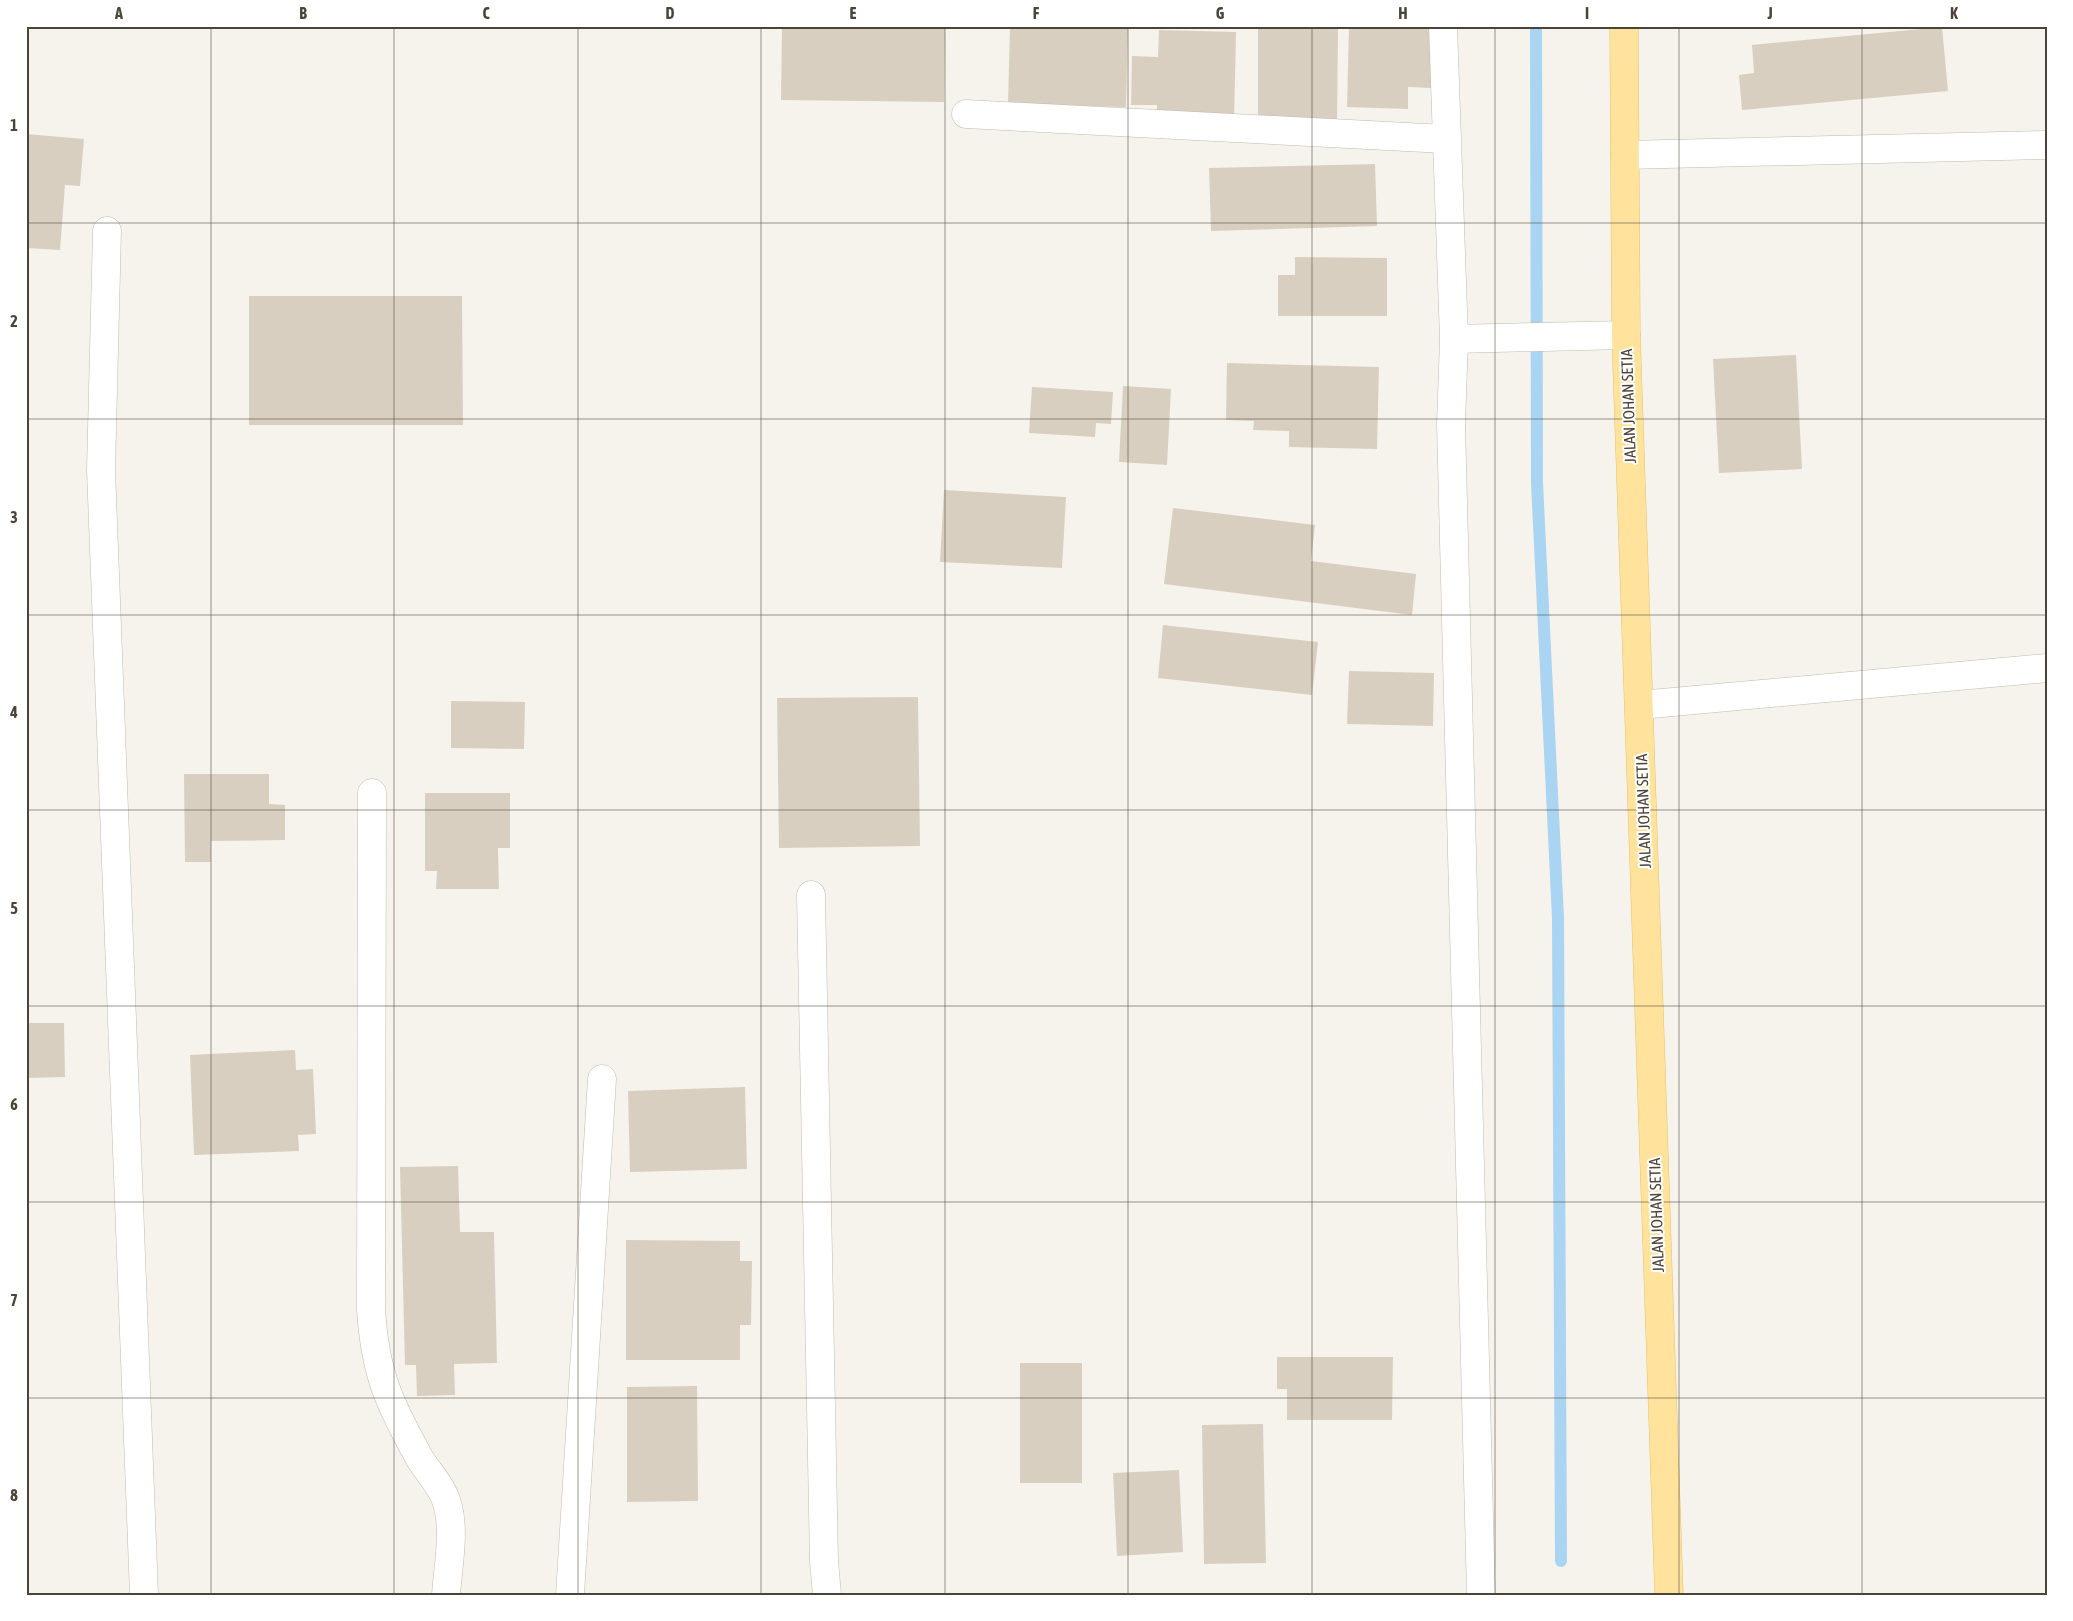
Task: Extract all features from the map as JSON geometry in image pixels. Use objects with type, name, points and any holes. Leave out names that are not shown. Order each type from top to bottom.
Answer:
[{"type":"main road","name":"JALAN JOHAN SETIA","points":[[1624,26],[1626,335],[1640,705],[1668,1595]]},
{"type":"street","points":[[1443,26],[1445,138],[1454,339],[1451,424],[1481,1595]]},
{"type":"street","points":[[966,114],[1445,138]]},
{"type":"street","points":[[1625,155],[2047,145]]},
{"type":"street","points":[[107,230],[101,470],[144,1595]]},
{"type":"street","points":[[1454,339],[1626,335]]},
{"type":"street","points":[[1640,705],[2047,668]]},
{"type":"street","points":[[372,793],[371,1309],[373,1345],[381,1379],[397,1418],[446,1498],[451,1518],[446,1595]]},
{"type":"street","points":[[811,895],[824,1552],[827,1595]]},
{"type":"street","points":[[570,1595],[602,1079]]},
{"type":"building","points":[[782,26],[945,26],[944,102],[781,100]]},
{"type":"building","points":[[1010,26],[1128,26],[1126,107],[1008,105]]},
{"type":"building","points":[[1258,26],[1338,26],[1337,130],[1258,120]]},
{"type":"building","points":[[1349,26],[1433,26],[1431,88],[1408,87],[1408,109],[1347,107]]},
{"type":"building","points":[[1942,27],[1948,91],[1742,110],[1739,75],[1754,73],[1752,45]]},
{"type":"building","points":[[1159,30],[1236,32],[1234,121],[1157,120],[1157,105],[1131,105],[1132,56],[1158,57]]},
{"type":"building","points":[[26,134],[84,139],[80,186],[65,185],[60,250],[26,248]]},
{"type":"building","points":[[1375,164],[1377,226],[1211,231],[1209,168]]},
{"type":"building","points":[[1295,257],[1387,258],[1387,316],[1278,316],[1278,275],[1295,275]]},
{"type":"building","points":[[249,296],[462,296],[463,425],[249,425]]},
{"type":"building","points":[[1796,355],[1802,469],[1719,473],[1713,359]]},
{"type":"building","points":[[1227,363],[1379,367],[1377,449],[1289,447],[1289,431],[1253,430],[1254,421],[1226,420]]},
{"type":"building","points":[[1123,386],[1171,389],[1167,465],[1119,462]]},
{"type":"building","points":[[1032,387],[1113,392],[1111,424],[1096,423],[1095,437],[1029,433]]},
{"type":"building","points":[[944,490],[1066,497],[1062,568],[940,562]]},
{"type":"building","points":[[1173,508],[1315,525],[1311,561],[1416,574],[1412,615],[1164,584]]},
{"type":"building","points":[[1163,625],[1318,642],[1312,695],[1158,678]]},
{"type":"building","points":[[1349,671],[1434,673],[1433,726],[1347,724]]},
{"type":"building","points":[[918,697],[920,846],[779,848],[777,698]]},
{"type":"building","points":[[451,701],[525,702],[524,749],[451,748]]},
{"type":"building","points":[[184,774],[269,774],[269,804],[285,805],[285,840],[211,841],[211,862],[185,862]]},
{"type":"building","points":[[425,793],[510,793],[510,848],[498,848],[499,889],[436,889],[437,871],[425,871]]},
{"type":"building","points":[[26,1023],[64,1023],[65,1077],[26,1078]]},
{"type":"building","points":[[295,1050],[296,1070],[313,1069],[316,1134],[298,1135],[299,1151],[194,1155],[190,1055]]},
{"type":"building","points":[[745,1087],[747,1169],[630,1172],[628,1091]]},
{"type":"building","points":[[458,1166],[460,1232],[494,1232],[497,1363],[454,1364],[455,1395],[417,1396],[416,1365],[405,1365],[400,1167]]},
{"type":"building","points":[[626,1240],[740,1241],[740,1261],[752,1261],[751,1325],[740,1325],[740,1360],[626,1360]]},
{"type":"building","points":[[1277,1357],[1393,1357],[1392,1420],[1287,1420],[1287,1389],[1277,1389]]},
{"type":"building","points":[[1020,1363],[1082,1363],[1082,1483],[1020,1483]]},
{"type":"building","points":[[697,1386],[698,1501],[627,1502],[627,1387]]},
{"type":"building","points":[[1263,1424],[1266,1563],[1204,1564],[1202,1425]]},
{"type":"building","points":[[1179,1470],[1183,1552],[1117,1556],[1113,1473]]},
{"type":"waterway","points":[[1536,26],[1537,483],[1558,918],[1561,1561]]}]
